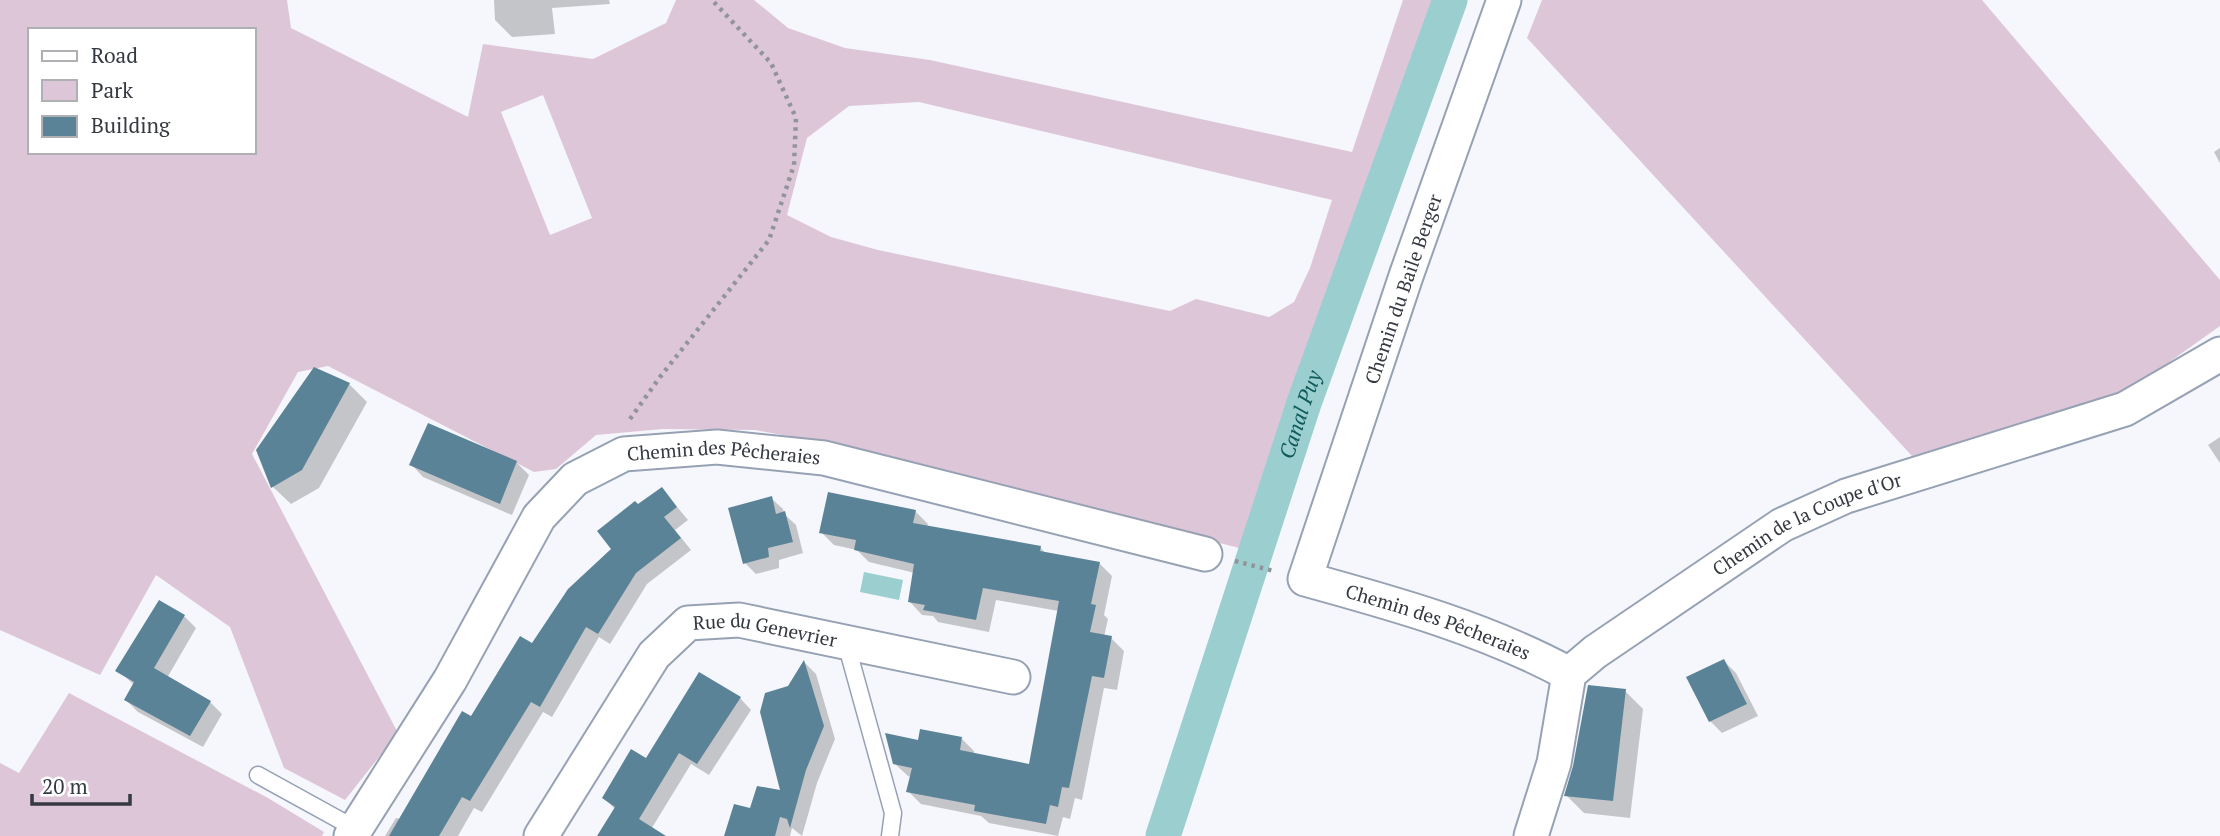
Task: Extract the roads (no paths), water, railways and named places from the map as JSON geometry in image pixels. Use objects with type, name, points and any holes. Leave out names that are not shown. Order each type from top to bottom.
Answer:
[{"type":"street","name":"Chemin du Baile Berger","points":[[1305,579],[1406,276],[1504,0]]},
{"type":"street","name":"Chemin de la Coupe d'Or","points":[[1569,674],[1595,652],[1782,525],[1846,496],[2125,409],[2220,354]]},
{"type":"street","name":"Chemin des Pêcheraies","points":[[353,832],[450,680],[539,517],[575,479],[624,454],[717,447],[824,458],[1220,558]]},
{"type":"street","name":"Chemin des Pêcheraies","points":[[1305,579],[1409,607],[1528,652],[1569,674]]},
{"type":"street","name":"Rue du Genevrier","points":[[541,836],[654,655],[688,623],[738,620],[1013,677]]},
{"type":"street","points":[[1531,836],[1554,763],[1569,674]]},
{"type":"lane","points":[[846,643],[893,813],[890,836]]},
{"type":"lane","points":[[258,775],[353,832]]},
{"type":"water","points":[[864,572],[903,580],[899,600],[860,592]]},
{"type":"waterway","name":"Canal Puy","points":[[1163,836],[1304,403],[1450,0]]}]
